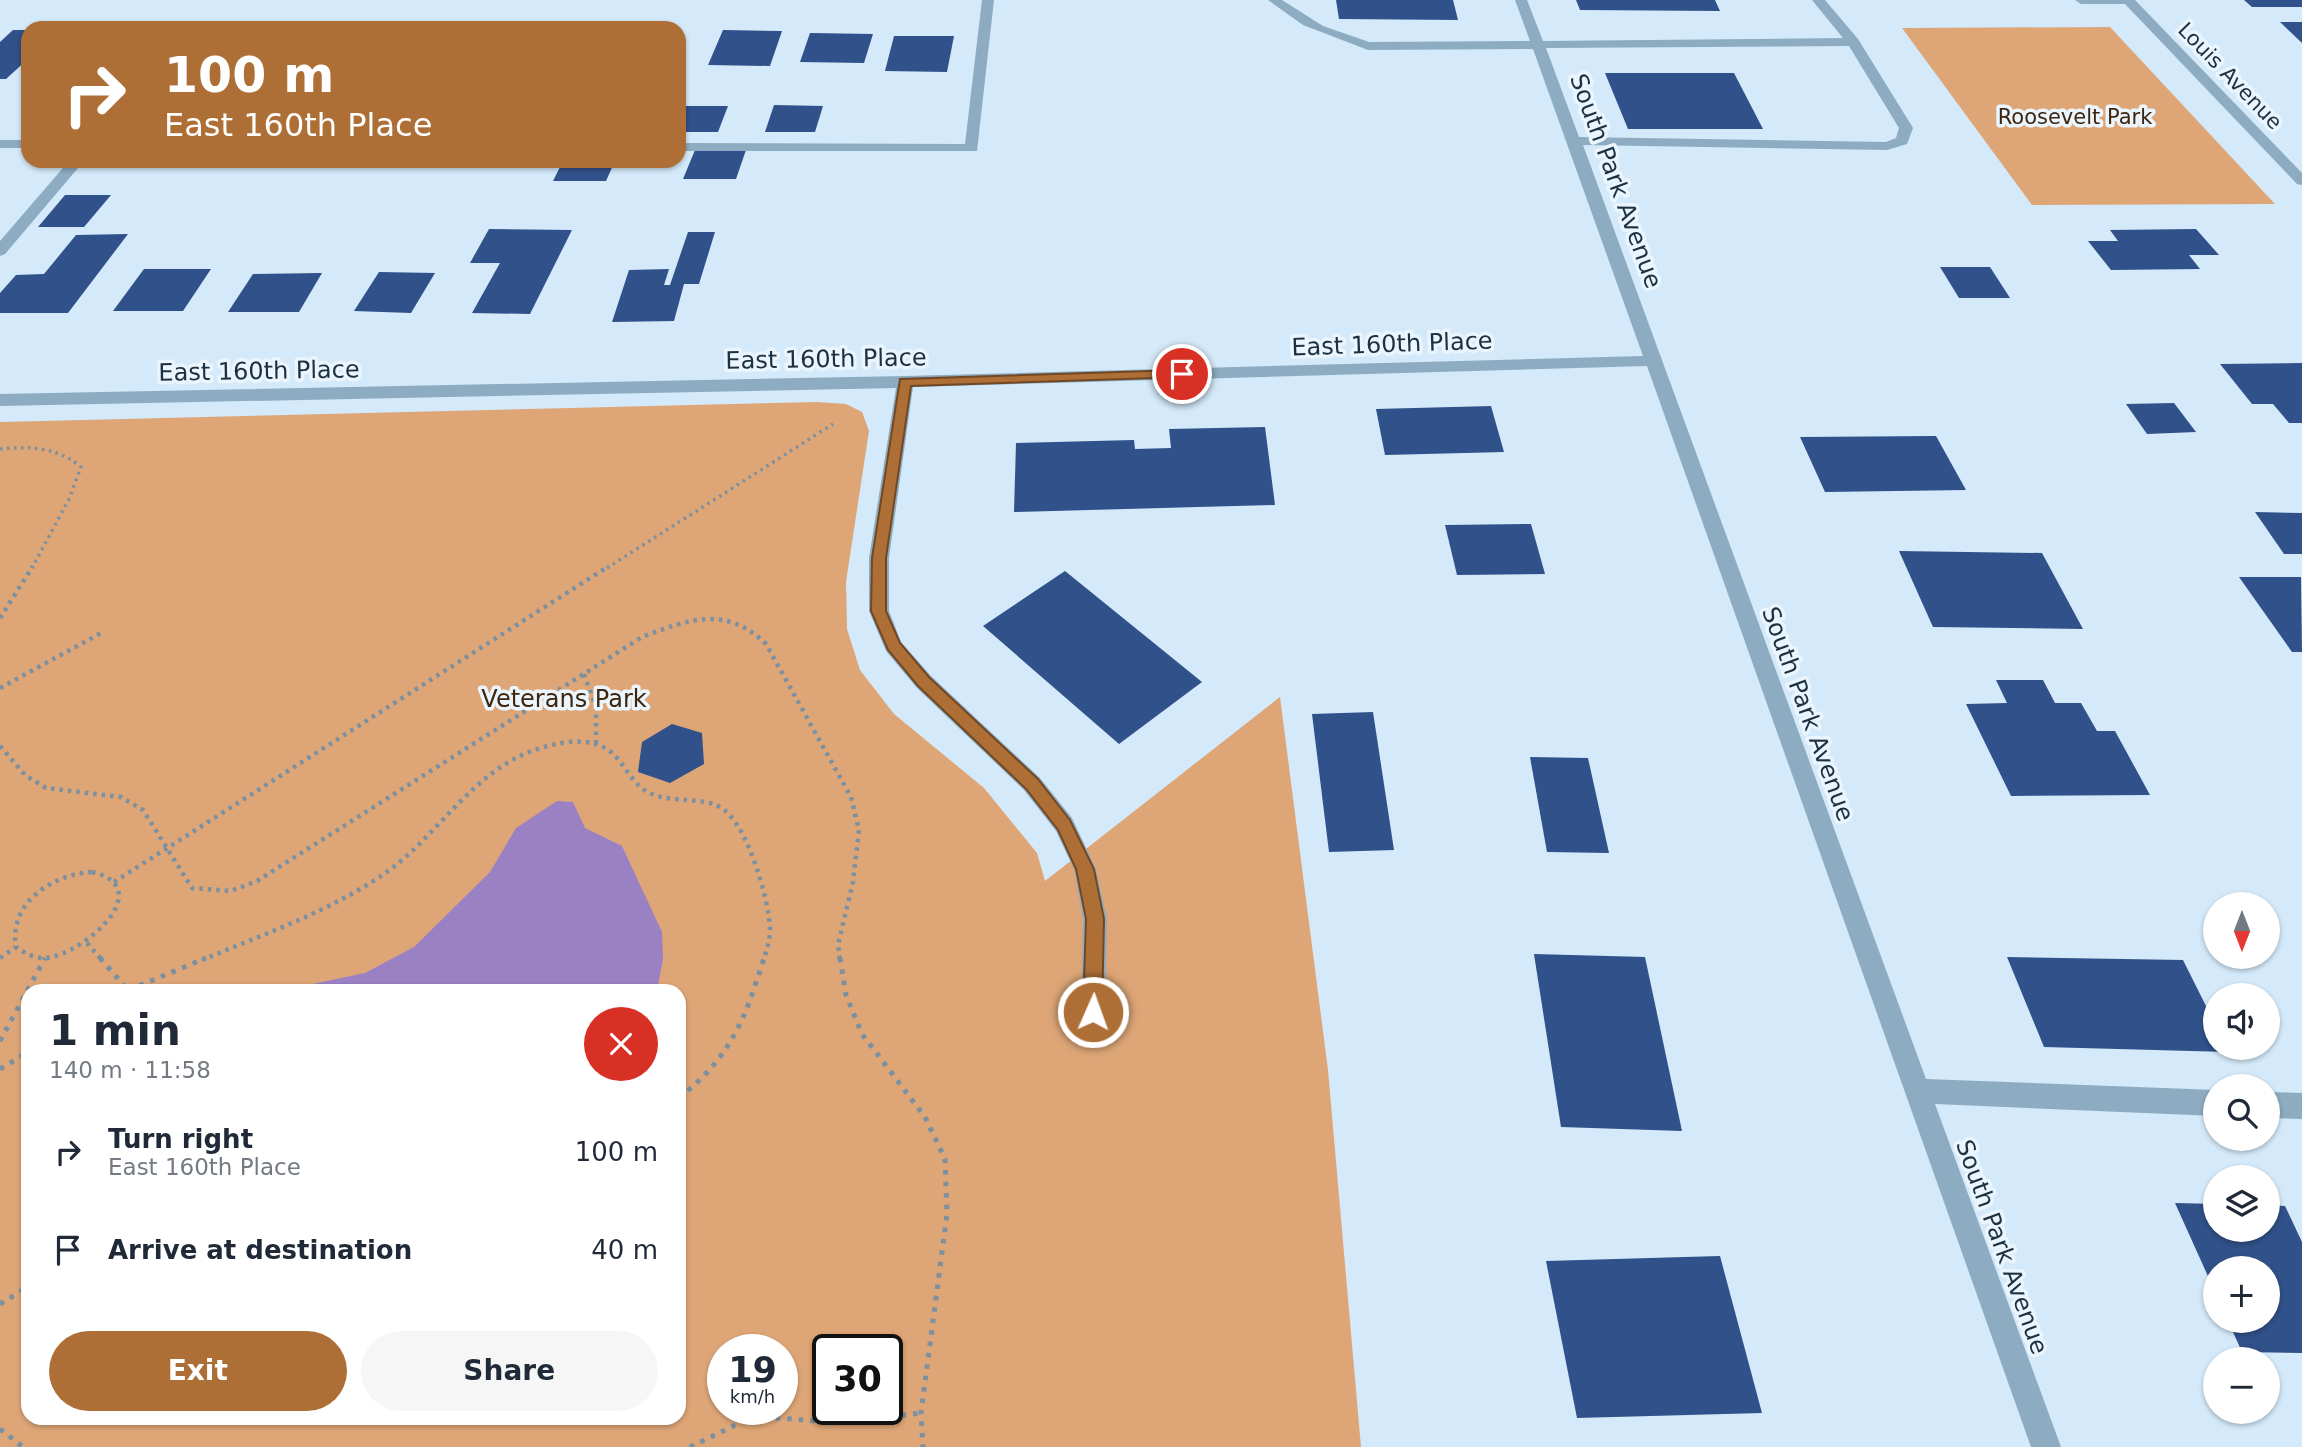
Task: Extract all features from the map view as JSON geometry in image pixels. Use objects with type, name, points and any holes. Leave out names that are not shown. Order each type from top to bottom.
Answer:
[{"type":"street","points":[[686,147],[972,148],[988,0]]},
{"type":"street","points":[[1274,0],[1318,31],[1368,46],[1853,43]]},
{"type":"street","name":"South Park Avenue","points":[[1521,0],[2046,1447]]},
{"type":"street","points":[[1574,141],[1887,146],[1902,141],[1906,128],[1853,43],[1818,0]]},
{"type":"street","points":[[2081,0],[2128,0]]},
{"type":"street","name":"Louis Avenue","points":[[2128,0],[2302,181]]},
{"type":"street","points":[[0,144],[21,144]]},
{"type":"street","points":[[0,251],[71,168]]},
{"type":"street","name":"East 160th Place","points":[[0,400],[905,382],[1652,361]]},
{"type":"street","points":[[905,382],[879,558],[879,611],[893,646],[908,664],[1032,784],[1064,825],[1085,869],[1095,919],[1093,1012]]},
{"type":"street","points":[[1917,1091],[2203,1102]]},
{"type":"street","points":[[2280,1105],[2302,1106]]},
{"type":"path","points":[[114,882],[840,420]]},
{"type":"path","points":[[0,449],[49,450],[72,458],[81,467],[80,479],[62,513],[0,618]]},
{"type":"path","points":[[0,746],[25,775],[46,788],[121,797],[143,810],[192,888],[231,891],[257,881],[642,637],[683,622],[716,618],[737,622],[753,629],[765,644],[851,797],[859,830],[853,882],[838,945],[846,995],[862,1034],[925,1117],[945,1159],[947,1214],[921,1413],[923,1447]]},
{"type":"path","points":[[0,688],[103,632]]},
{"type":"path","points":[[584,674],[597,701],[599,719],[596,743]]},
{"type":"path","points":[[143,984],[325,906],[384,873],[425,839],[461,799],[496,768],[530,750],[562,742],[596,743],[616,756],[629,777],[649,793],[708,802],[729,814],[765,889],[770,934],[752,1004],[727,1053],[686,1093]]},
{"type":"path","points":[[92,872],[106,875],[114,882],[119,894],[116,910],[105,927],[87,943],[45,958],[29,956],[16,947],[13,929],[21,910],[39,891],[74,874],[92,872]]},
{"type":"path","points":[[87,943],[124,984]]},
{"type":"path","points":[[0,958],[16,947]]},
{"type":"path","points":[[31,984],[45,958]]},
{"type":"path","points":[[0,1041],[21,1002]]},
{"type":"path","points":[[0,1069],[21,1056]]},
{"type":"path","points":[[0,1304],[21,1291]]},
{"type":"path","points":[[690,1447],[746,1420],[779,1418],[840,1423],[921,1413]]},
{"type":"path","points":[[0,1429],[23,1447]]},
{"type":"green space","name":"Roosevelt Park","points":[[2110,27],[2275,204],[2032,205],[1902,28]]},
{"type":"green space","name":"Veterans Park","points":[[817,402],[846,404],[862,412],[869,431],[846,582],[847,629],[860,670],[894,714],[984,788],[1037,853],[1045,881],[1280,697],[1328,1070],[1361,1447],[0,1447],[0,422]]},
{"type":"shaded area","points":[[557,801],[573,802],[585,828],[622,846],[662,932],[663,959],[658,984],[313,984],[365,973],[414,947],[490,872],[516,828]]},
{"type":"building","points":[[1336,0],[1453,0],[1458,20],[1339,19]]},
{"type":"building","points":[[1576,0],[1715,0],[1720,11],[1580,10]]},
{"type":"building","points":[[2244,0],[2302,0],[2302,7],[2252,7]]},
{"type":"building","points":[[2280,22],[2302,22],[2302,43]]},
{"type":"building","points":[[13,30],[21,30],[21,65],[6,79],[0,79],[0,42]]},
{"type":"building","points":[[723,30],[782,31],[770,66],[708,65]]},
{"type":"building","points":[[810,33],[873,34],[864,63],[800,62]]},
{"type":"building","points":[[894,36],[954,36],[947,72],[885,71]]},
{"type":"building","points":[[1605,73],[1734,73],[1763,129],[1628,129]]},
{"type":"building","points":[[774,105],[823,106],[815,132],[765,132]]},
{"type":"building","points":[[686,106],[728,106],[718,132],[686,132]]},
{"type":"building","points":[[695,150],[746,150],[736,179],[683,179]]},
{"type":"building","points":[[560,168],[612,168],[606,181],[553,181]]},
{"type":"building","points":[[65,195],[111,195],[84,227],[38,227]]},
{"type":"building","points":[[489,229],[572,230],[530,314],[472,313],[500,263],[470,263]]},
{"type":"building","points":[[2196,229],[2219,255],[2189,255],[2200,269],[2111,270],[2088,241],[2118,241],[2110,230]]},
{"type":"building","points":[[688,232],[715,232],[699,284],[684,284],[674,321],[612,322],[629,270],[669,269],[664,285],[670,285]]},
{"type":"building","points":[[128,234],[68,313],[0,313],[0,293],[16,275],[44,274],[76,235]]},
{"type":"building","points":[[1940,267],[1990,267],[2010,298],[1959,298]]},
{"type":"building","points":[[144,269],[211,269],[183,311],[113,311]]},
{"type":"building","points":[[379,272],[435,273],[411,313],[354,311]]},
{"type":"building","points":[[322,273],[299,312],[228,312],[253,274]]},
{"type":"building","points":[[2302,363],[2302,423],[2289,423],[2273,404],[2252,404],[2220,364]]},
{"type":"building","points":[[2174,403],[2196,432],[2147,434],[2126,404]]},
{"type":"building","points":[[1491,406],[1504,452],[1385,455],[1376,409]]},
{"type":"building","points":[[1265,427],[1275,505],[1014,512],[1016,443],[1134,440],[1135,449],[1171,448],[1169,429]]},
{"type":"building","points":[[1936,436],[1966,490],[1825,492],[1800,437]]},
{"type":"building","points":[[2255,512],[2302,513],[2302,554],[2284,554]]},
{"type":"building","points":[[1531,524],[1545,574],[1457,575],[1445,525]]},
{"type":"building","points":[[1899,551],[2042,553],[2083,629],[1933,627]]},
{"type":"building","points":[[1065,571],[1202,682],[1119,744],[983,626]]},
{"type":"building","points":[[2239,577],[2301,577],[2302,652],[2292,652]]},
{"type":"building","points":[[1996,680],[2043,680],[2055,703],[2081,703],[2097,731],[2115,731],[2150,795],[2011,796],[1966,704],[2007,703]]},
{"type":"building","points":[[1373,712],[1394,850],[1329,852],[1312,714]]},
{"type":"building","points":[[672,724],[702,733],[704,764],[670,783],[638,772],[642,742]]},
{"type":"building","points":[[1530,757],[1588,758],[1609,853],[1547,852]]},
{"type":"building","points":[[1534,954],[1645,957],[1682,1131],[1561,1127]]},
{"type":"building","points":[[2007,957],[2183,960],[2203,1000],[2203,1051],[2044,1047]]},
{"type":"building","points":[[2175,1203],[2203,1204],[2203,1242],[2280,1242],[2280,1206],[2285,1206],[2302,1242],[2302,1353],[2280,1353],[2280,1347],[2240,1347],[2233,1333],[2280,1333],[2280,1256],[2203,1256],[2203,1265]]},
{"type":"building","points":[[1720,1256],[1762,1413],[1577,1418],[1546,1261]]},
{"type":"route","points":[[1093,1012],[1095,919],[1085,869],[1064,825],[1032,784],[924,682],[893,646],[879,611],[879,558],[905,382],[1182,374]]}]
